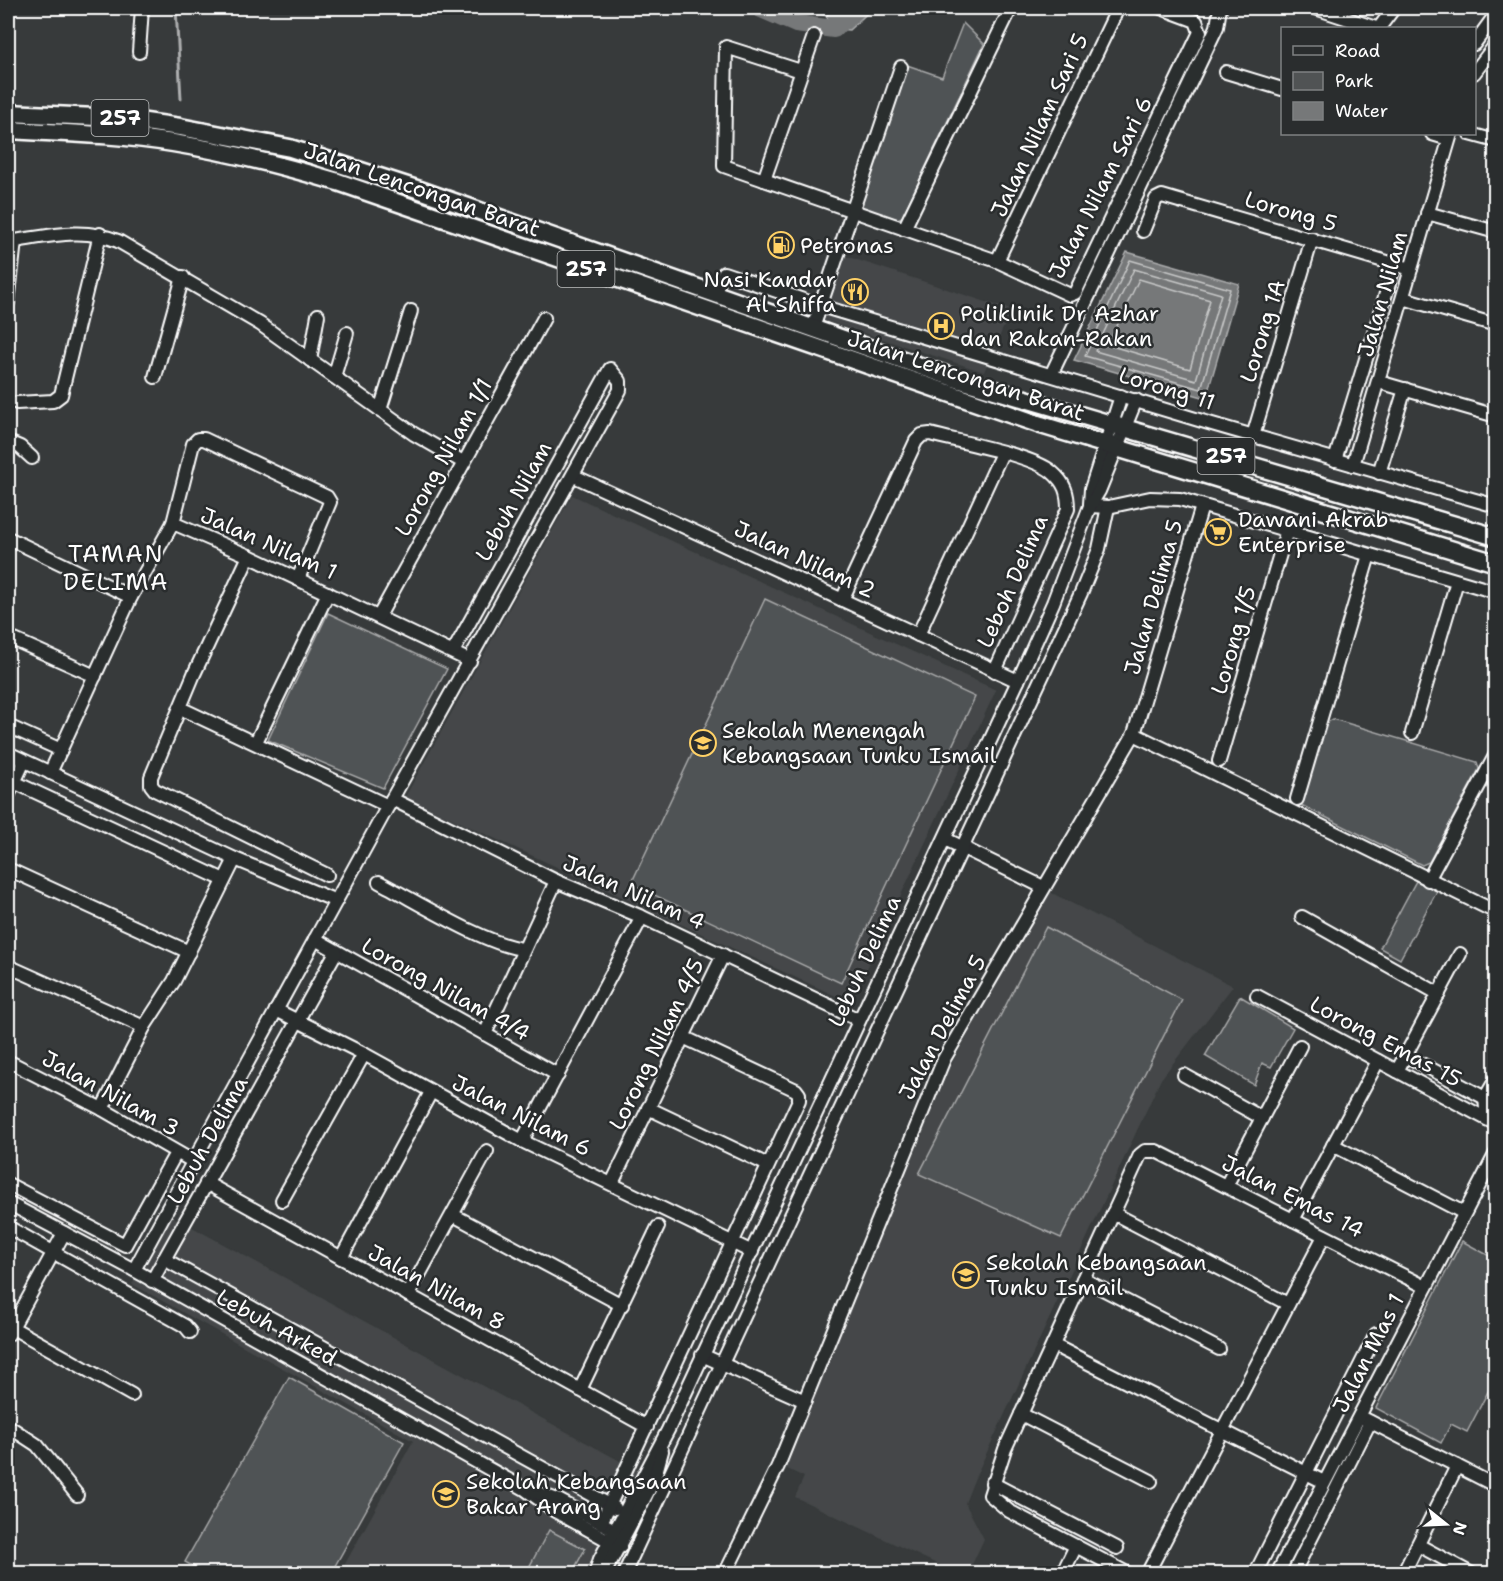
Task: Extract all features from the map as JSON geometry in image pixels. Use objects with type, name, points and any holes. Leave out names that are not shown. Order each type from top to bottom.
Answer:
[{"type":"highway","name":"Jalan Lencongan Barat","points":[[8,113],[118,118],[290,148],[420,190],[954,378],[1496,537]]},
{"type":"highway","name":"Jalan Lencongan Barat","points":[[8,130],[109,135],[171,142],[278,165],[338,182],[870,368],[1112,446],[1496,562]]},
{"type":"street","points":[[139,52],[142,8]]},
{"type":"street","points":[[904,229],[1011,8]]},
{"type":"street","name":"Jalan Nilam Sari 5","points":[[997,261],[1118,8]]},
{"type":"street","name":"Jalan Nilam Sari 6","points":[[997,261],[1064,294],[1075,292],[1200,32],[1200,26],[1196,21],[1161,8]]},
{"type":"street","points":[[1051,375],[1217,27],[1220,8]]},
{"type":"street","points":[[1315,8],[1374,27]]},
{"type":"street","points":[[1378,27],[1394,8]]},
{"type":"street","points":[[1476,41],[1496,14]]},
{"type":"street","points":[[764,180],[814,36]]},
{"type":"street","points":[[801,71],[728,46],[725,48],[724,166],[997,261]]},
{"type":"street","points":[[1476,71],[1495,47]]},
{"type":"street","points":[[813,328],[901,67]]},
{"type":"street","points":[[1226,72],[1281,89]]},
{"type":"street","points":[[1474,135],[1496,141]]},
{"type":"street","name":"Jalan Nilam","points":[[1353,465],[1450,136]]},
{"type":"street","name":"Lorong 5","points":[[1143,231],[1158,196],[1411,269]]},
{"type":"street","points":[[1427,213],[1496,232]]},
{"type":"street","points":[[8,303],[11,241],[64,233],[100,234],[183,277],[260,324],[414,434],[463,462]]},
{"type":"street","points":[[17,404],[53,401],[61,395],[100,234]]},
{"type":"street","name":"Lorong 1A","points":[[1253,435],[1312,239]]},
{"type":"street","points":[[1335,460],[1395,264]]},
{"type":"street","name":"Lorong 11","points":[[713,293],[724,273],[821,306],[1496,506]]},
{"type":"street","points":[[155,376],[183,277]]},
{"type":"street","points":[[1402,298],[1496,325]]},
{"type":"street","points":[[380,410],[411,311]]},
{"type":"street","points":[[310,360],[318,315]]},
{"type":"street","name":"Lorong Nilam 1/1","points":[[379,616],[544,318]]},
{"type":"street","points":[[334,377],[347,333]]},
{"type":"street","name":"Lebuh Nilam","points":[[453,652],[609,369],[620,381],[620,390],[574,476]]},
{"type":"street","points":[[1379,382],[1496,416]]},
{"type":"street","points":[[1379,473],[1405,389]]},
{"type":"street","points":[[1120,425],[1121,396]]},
{"type":"street","points":[[1120,425],[1136,400]]},
{"type":"street","name":"Lebuh Delima","points":[[604,1574],[624,1513],[668,1430],[1018,681],[1070,563],[1120,425]]},
{"type":"street","points":[[842,600],[916,441],[922,435],[930,434],[1002,453],[918,635]]},
{"type":"street","points":[[173,523],[193,444],[198,439],[204,439],[327,497],[330,502],[298,579]]},
{"type":"street","points":[[8,442],[21,447],[32,458]]},
{"type":"street","name":"Leboh Delima","points":[[995,671],[1068,509],[1068,494],[1051,471],[1039,464],[1002,453]]},
{"type":"street","points":[[134,1270],[390,803],[574,476]]},
{"type":"street","name":"Jalan Nilam 2","points":[[574,476],[1018,681]]},
{"type":"street","points":[[1090,506],[1108,507],[1150,498],[1180,499],[1496,592]]},
{"type":"street","name":"Jalan Delima 5","points":[[725,1574],[765,1495],[805,1401],[934,1081],[966,1019],[1134,734],[1202,506]]},
{"type":"street","points":[[624,1574],[1090,573],[1104,532],[1108,507]]},
{"type":"street","name":"Jalan Nilam 1","points":[[50,773],[131,597],[173,523],[379,616],[470,661]]},
{"type":"street","name":"Lorong 1/5","points":[[1220,761],[1287,530]]},
{"type":"street","points":[[8,538],[131,597]]},
{"type":"street","points":[[1297,800],[1369,555]]},
{"type":"street","points":[[249,556],[180,708],[151,777],[151,785],[155,790],[327,875]]},
{"type":"street","points":[[1412,733],[1457,581]]},
{"type":"street","points":[[256,742],[328,593]]},
{"type":"street","points":[[8,637],[95,676]]},
{"type":"street","name":"Jalan Nilam 4","points":[[180,708],[556,881],[642,917],[859,1020]]},
{"type":"street","points":[[8,726],[61,750]]},
{"type":"street","points":[[1134,734],[1496,912]]},
{"type":"street","points":[[8,753],[235,859],[336,901]]},
{"type":"street","points":[[1428,880],[1496,754]]},
{"type":"street","points":[[8,796],[24,761]]},
{"type":"street","points":[[14,782],[224,880]]},
{"type":"street","points":[[945,839],[1043,887]]},
{"type":"street","points":[[102,1109],[144,1027],[168,991],[189,952],[235,859]]},
{"type":"street","points":[[8,869],[189,952]]},
{"type":"street","points":[[485,1034],[556,881]]},
{"type":"street","points":[[379,882],[490,939],[509,947],[523,949]]},
{"type":"street","points":[[1302,916],[1438,994]]},
{"type":"street","points":[[522,1141],[642,917]]},
{"type":"street","name":"Lorong Nilam 4/4","points":[[315,939],[558,1075]]},
{"type":"street","name":"Lebuh Delima","points":[[152,1281],[336,952]]},
{"type":"street","points":[[1397,1071],[1460,954]]},
{"type":"street","name":"Lorong Nilam 4/5","points":[[612,1183],[723,955]]},
{"type":"street","points":[[8,966],[144,1027]]},
{"type":"street","name":"Lorong Emas 15","points":[[1257,996],[1493,1120]]},
{"type":"street","name":"Jalan Nilam 6","points":[[276,1010],[364,1054],[522,1141],[752,1252]]},
{"type":"street","points":[[602,1523],[799,1094],[796,1090],[683,1037]]},
{"type":"street","points":[[1226,1186],[1300,1046]]},
{"type":"street","points":[[282,1200],[364,1054]]},
{"type":"street","points":[[1405,1055],[1485,1098],[1493,1120]]},
{"type":"street","name":"Jalan Nilam 3","points":[[8,1061],[102,1109],[194,1162]]},
{"type":"street","points":[[1293,1220],[1378,1061]]},
{"type":"street","points":[[1184,1075],[1262,1118]]},
{"type":"street","points":[[1485,1098],[1496,1079]]},
{"type":"street","points":[[341,1258],[430,1092]]},
{"type":"street","points":[[648,1108],[768,1165]]},
{"type":"street","points":[[1333,1145],[1464,1213]]},
{"type":"street","points":[[408,1295],[488,1150]]},
{"type":"street","name":"Jalan Emas 14","points":[[1113,1213],[1140,1155],[1145,1151],[1156,1151],[1426,1287]]},
{"type":"street","points":[[125,1245],[176,1153]]},
{"type":"street","name":"Jalan Mas 1","points":[[1277,1574],[1324,1482],[1364,1419],[1426,1287],[1496,1153]]},
{"type":"street","name":"Jalan Nilam 8","points":[[206,1183],[647,1427]]},
{"type":"street","points":[[8,1184],[142,1255]]},
{"type":"street","name":"Lebuh Arked","points":[[8,1203],[134,1270],[525,1489],[555,1511],[617,1539]]},
{"type":"street","points":[[991,1489],[1021,1414],[1113,1213],[1288,1304]]},
{"type":"street","points":[[453,1215],[622,1305]]},
{"type":"street","points":[[8,1227],[185,1326],[190,1332]]},
{"type":"street","points":[[580,1390],[658,1227]]},
{"type":"street","points":[[64,1233],[9,1331],[132,1395]]},
{"type":"street","points":[[1147,1574],[1324,1236]]},
{"type":"street","name":"Lebuh Arked","points":[[164,1259],[624,1513]]},
{"type":"street","points":[[1083,1278],[1219,1349]]},
{"type":"street","points":[[1254,1574],[1376,1334]]},
{"type":"street","points":[[1053,1345],[1324,1482]]},
{"type":"street","points":[[702,1355],[805,1401]]},
{"type":"street","points":[[1021,1414],[1150,1481]]},
{"type":"street","points":[[1293,1574],[1364,1419],[1496,1486]]},
{"type":"street","points":[[8,1426],[37,1445],[77,1495]]},
{"type":"street","name":"Lebuh Delima","points":[[595,1574],[654,1480],[668,1430]]},
{"type":"street","points":[[1403,1574],[1457,1466]]},
{"type":"street","name":"Lebuh Arked","points":[[525,1489],[560,1501],[602,1523],[617,1539]]},
{"type":"street","points":[[991,1489],[1009,1511],[1130,1574]]},
{"type":"street","points":[[991,1489],[1117,1548]]},
{"type":"street","points":[[1418,1545],[1472,1574]]},
{"type":"street","points":[[1062,1574],[1076,1546]]},
{"type":"shaded area","points":[[830,251],[1011,310],[984,372],[808,315]]},
{"type":"shaded area","name":"Sekolah Menengah Kebangsaan Tunku Ismail","points":[[572,495],[996,690],[851,1003],[405,797]]},
{"type":"shaded area","name":"Sekolah Kebangsaan Tunku Ismail","points":[[1048,891],[1233,986],[1161,1079],[974,1480],[965,1503],[984,1539],[968,1573],[956,1573],[795,1497],[804,1477],[783,1467],[941,1083]]},
{"type":"shaded area","points":[[170,1215],[642,1473],[587,1573],[340,1573],[413,1441],[132,1284]]},
{"type":"green space","points":[[804,8],[835,8],[826,16]]},
{"type":"green space","points":[[963,23],[984,44],[902,217],[893,221],[860,207],[907,65],[942,77]]},
{"type":"green space","points":[[765,599],[975,697],[841,983],[631,884]]},
{"type":"green space","points":[[328,613],[447,669],[383,788],[268,740]]},
{"type":"green space","points":[[1333,719],[1477,762],[1479,769],[1429,862],[1422,865],[1301,805],[1326,723]]},
{"type":"green space","points":[[1416,881],[1437,891],[1400,959],[1380,948]]},
{"type":"green space","points":[[1046,927],[1182,1000],[1061,1238],[919,1174]]},
{"type":"green space","points":[[1240,996],[1293,1028],[1271,1067],[1262,1063],[1254,1085],[1205,1056]]},
{"type":"green space","points":[[1462,1241],[1495,1259],[1495,1378],[1467,1432],[1451,1424],[1441,1443],[1376,1408]]},
{"type":"green space","points":[[289,1377],[404,1442],[331,1573],[205,1573],[185,1562]]},
{"type":"green space","points":[[549,1530],[585,1549],[572,1573],[526,1573]]},
{"type":"water","points":[[835,8],[873,8],[849,30],[834,29],[826,16]]},
{"type":"water","points":[[1127,252],[1239,284],[1206,398],[1074,360]]},
{"type":"waterway","points":[[176,8],[181,99]]},
{"type":"waterway","points":[[759,8],[796,24],[834,29],[854,8]]},
{"type":"place","name":"Petronas","points":[[781,245]]},
{"type":"place","name":"Nasi Kandar Al Shiffa","points":[[855,292]]},
{"type":"place","name":"Poliklinik Dr Azhar dan Rakan-Rakan","points":[[941,326]]},
{"type":"place","name":"Dawani Akrab Enterprise","points":[[1218,532]]},
{"type":"place","name":"Sekolah Menengah Kebangsaan Tunku Ismail","points":[[703,743]]},
{"type":"place","name":"Sekolah Kebangsaan Tunku Ismail","points":[[966,1275]]},
{"type":"place","name":"Sekolah Kebangsaan Bakar Arang","points":[[446,1494]]},
{"type":"district","name":"TAMAN DELIMA","points":[[116,568]]}]
